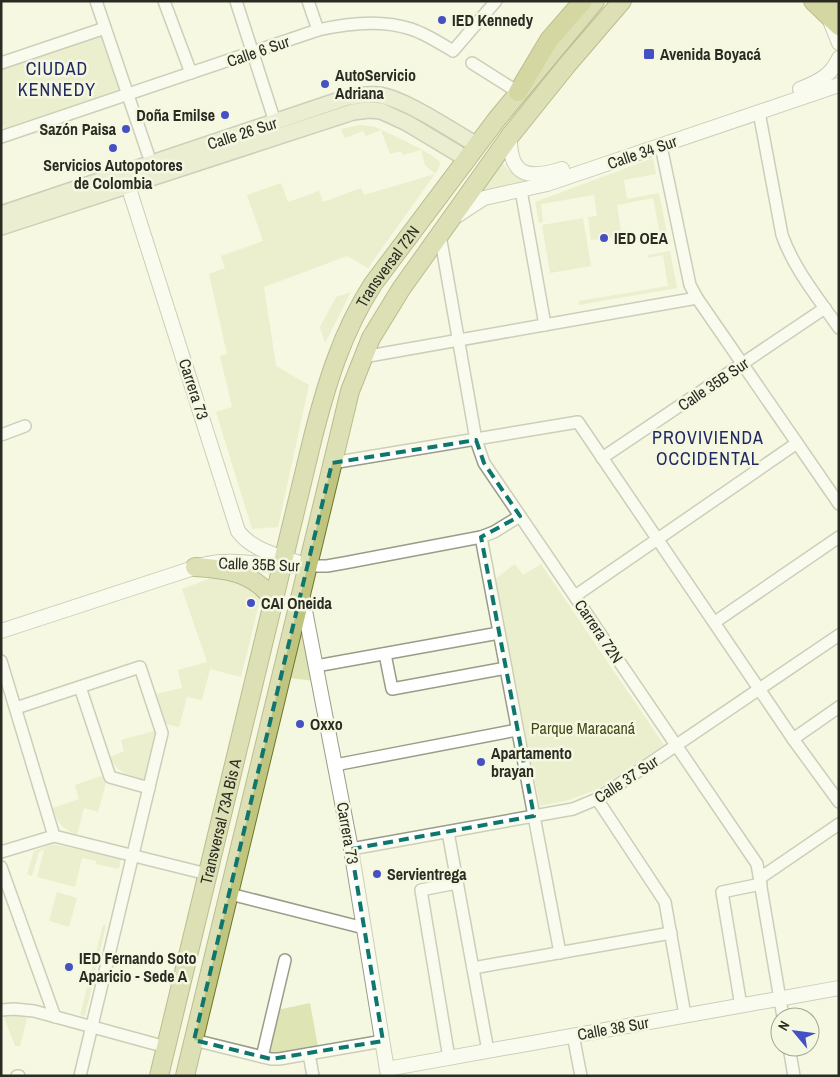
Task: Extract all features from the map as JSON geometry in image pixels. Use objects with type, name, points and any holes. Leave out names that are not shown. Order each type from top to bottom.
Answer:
[{"type":"highway","points":[[518,92],[549,40],[583,1]]},
{"type":"highway","points":[[813,1],[835,12]]},
{"type":"main road","name":"Transversal 72N","points":[[283,561],[324,396],[333,365],[351,322],[374,284],[472,152],[518,92],[595,1]]},
{"type":"main road","name":"Transversal 72N","points":[[308,566],[350,391],[363,357],[385,313],[510,136],[622,1]]},
{"type":"main road","name":"Calle 26 Sur","points":[[1,214],[126,179],[350,104]]},
{"type":"main road","name":"Calle 26 Sur","points":[[1,228],[275,122],[350,104],[369,110],[381,111],[472,152]]},
{"type":"main road","name":"Transversal 73A Bis A","points":[[159,1076],[283,561]]},
{"type":"main road","name":"Transversal 73A Bis A","points":[[185,1076],[308,566]]},
{"type":"main road","points":[[195,567],[226,570],[246,576],[264,588],[274,600]]},
{"type":"street","points":[[96,1],[148,154]]},
{"type":"street","points":[[164,1],[191,73]]},
{"type":"street","points":[[236,1],[275,122]]},
{"type":"street","points":[[308,1],[318,30]]},
{"type":"street","name":"Calle 6 Sur","points":[[2,134],[318,30],[359,23],[394,26],[411,29],[453,51],[496,1]]},
{"type":"street","points":[[835,12],[839,43]]},
{"type":"street","points":[[1,63],[105,28]]},
{"type":"street","name":"Calle 34 Sur","points":[[444,229],[484,198],[546,184],[661,146],[752,112],[820,81],[835,68],[839,58]]},
{"type":"street","points":[[472,63],[518,92]]},
{"type":"street","name":"Calle 34 Sur","points":[[510,136],[512,161],[519,169],[536,176],[839,85]]},
{"type":"street","points":[[752,112],[787,250],[797,268],[839,328]]},
{"type":"street","points":[[661,146],[690,285],[839,504]]},
{"type":"street","name":"Carrera 73","points":[[126,179],[238,531],[251,544],[283,561],[308,566]]},
{"type":"street","points":[[521,190],[545,325]]},
{"type":"street","name":"Carrera 72N","points":[[444,229],[459,340],[476,440],[484,463],[757,864],[781,1007]]},
{"type":"street","points":[[363,357],[698,298]]},
{"type":"street","name":"Calle 35B Sur","points":[[602,458],[825,308]]},
{"type":"street","points":[[332,463],[578,422],[793,739],[839,802]]},
{"type":"street","points":[[1,435],[25,426]]},
{"type":"street","points":[[575,596],[798,444]]},
{"type":"street","name":"Calle 35B Sur","points":[[308,566],[344,563],[482,537],[520,516]]},
{"type":"street","points":[[482,537],[560,953]]},
{"type":"street","points":[[715,622],[839,537]]},
{"type":"street","name":"Calle 35B Sur","points":[[1,631],[215,562],[237,561],[269,566],[283,561]]},
{"type":"street","name":"Carrera 73","points":[[302,592],[351,850],[388,1072]]},
{"type":"street","points":[[316,666],[499,633]]},
{"type":"street","name":"Calle 37 Sur","points":[[351,850],[574,809],[597,799],[839,635]]},
{"type":"street","points":[[385,654],[392,689],[506,668]]},
{"type":"street","points":[[1,661],[54,836]]},
{"type":"street","points":[[16,708],[140,667],[162,733],[80,1076]]},
{"type":"street","points":[[80,687],[110,777],[149,788]]},
{"type":"street","points":[[793,739],[839,708]]},
{"type":"street","points":[[335,765],[517,730]]},
{"type":"street","points":[[597,799],[665,902],[685,1016]]},
{"type":"street","points":[[741,1006],[722,892],[760,881],[839,824]]},
{"type":"street","points":[[448,832],[488,1051]]},
{"type":"street","points":[[1,852],[54,836],[207,874]]},
{"type":"street","points":[[1,867],[55,1018]]},
{"type":"street","points":[[449,1058],[421,890],[457,883]]},
{"type":"street","points":[[230,894],[364,928]]},
{"type":"street","points":[[473,968],[670,933]]},
{"type":"street","points":[[262,1058],[285,960]]},
{"type":"street","name":"Calle 38 Sur","points":[[388,1072],[449,1058],[839,988]]},
{"type":"street","points":[[1,1010],[28,1010],[166,1047]]},
{"type":"street","points":[[573,1035],[581,1076]]},
{"type":"street","points":[[194,1040],[262,1058],[279,1059],[383,1041]]},
{"type":"street","points":[[309,1054],[313,1076]]},
{"type":"street","points":[[791,1057],[794,1076]]},
{"type":"highlighted area","points":[[476,440],[484,463],[520,516],[481,537],[534,816],[351,849],[383,1041],[271,1059],[194,1040],[332,463]]},
{"type":"green space","points":[[104,33],[123,91],[5,130],[1,120],[1,67]]},
{"type":"green space","points":[[359,125],[375,127],[421,149],[437,159],[440,163],[435,174],[425,165],[421,150],[403,155],[401,151],[390,154],[381,130],[366,136],[363,131],[345,138],[341,129]]},
{"type":"green space","points":[[653,158],[656,174],[624,180],[627,199],[659,193],[667,233],[660,234],[653,198],[617,205],[622,237],[591,240],[588,217],[597,216],[594,195],[541,204],[543,222],[539,223],[535,202]]},
{"type":"green space","points":[[502,162],[517,177],[537,183],[477,198]]},
{"type":"green space","points":[[435,174],[368,268],[347,256],[264,287],[276,366],[309,385],[278,527],[252,529],[216,412],[232,407],[220,356],[227,354],[209,274],[225,268],[221,256],[263,241],[247,195],[281,183],[288,202],[319,191],[323,202],[361,188],[364,195]]},
{"type":"green space","points":[[583,218],[591,266],[550,273],[542,225]]},
{"type":"green space","points":[[670,251],[677,288],[579,305],[579,301],[668,286],[663,255],[648,258],[648,255]]},
{"type":"green space","points":[[351,292],[325,343],[320,327],[336,297]]},
{"type":"green space","name":"Parque Maracaná","points":[[515,564],[523,575],[541,564],[664,745],[598,789],[569,800],[540,806],[495,579]]},
{"type":"green space","points":[[223,576],[243,582],[261,596],[241,677],[210,669],[202,700],[187,697],[179,727],[166,724],[156,694],[182,688],[178,670],[207,662],[182,589],[211,578]]},
{"type":"green space","points":[[304,619],[314,681],[290,678]]},
{"type":"green space","points":[[157,730],[147,781],[125,773],[116,767],[110,757],[124,751],[121,740]]},
{"type":"green space","points":[[101,776],[106,783],[98,812],[84,808],[77,835],[61,825],[56,818],[53,808],[79,799],[75,785]]},
{"type":"green space","points":[[53,844],[121,859],[119,869],[96,864],[96,861],[82,858],[75,887],[37,877],[44,849],[39,852],[32,876],[27,874],[34,851]]},
{"type":"green space","points":[[57,892],[77,898],[69,927],[49,921]]},
{"type":"green space","points":[[103,925],[106,925],[85,1016],[80,1015]]},
{"type":"green space","points":[[310,1003],[318,1047],[273,1056],[269,1055],[268,1049],[277,1010]]},
{"type":"green space","points":[[16,1015],[27,1018],[20,1046],[15,1046],[4,1017]]},
{"type":"place","name":"IED Kennedy","points":[[442,20]]},
{"type":"place","name":"Avenida Boyacá","points":[[649,54]]},
{"type":"place","name":"AutoServicio Adriana","points":[[325,84]]},
{"type":"place","name":"Doña Emilse","points":[[225,115]]},
{"type":"place","name":"Sazón Paisa","points":[[126,129]]},
{"type":"place","name":"Servicios Autopotores de Colombia","points":[[113,148]]},
{"type":"place","name":"IED OEA","points":[[604,238]]},
{"type":"place","name":"CAI Oneida","points":[[251,603]]},
{"type":"place","name":"Oxxo","points":[[300,724]]},
{"type":"place","name":"Apartamento brayan","points":[[481,762]]},
{"type":"place","name":"Servientrega","points":[[377,874]]},
{"type":"place","name":"IED Fernando Soto Aparicio - Sede A","points":[[69,967]]},
{"type":"district","name":"CIUDAD KENNEDY","points":[[57,78]]},
{"type":"district","name":"PROVIVIENDA OCCIDENTAL","points":[[708,447]]}]
